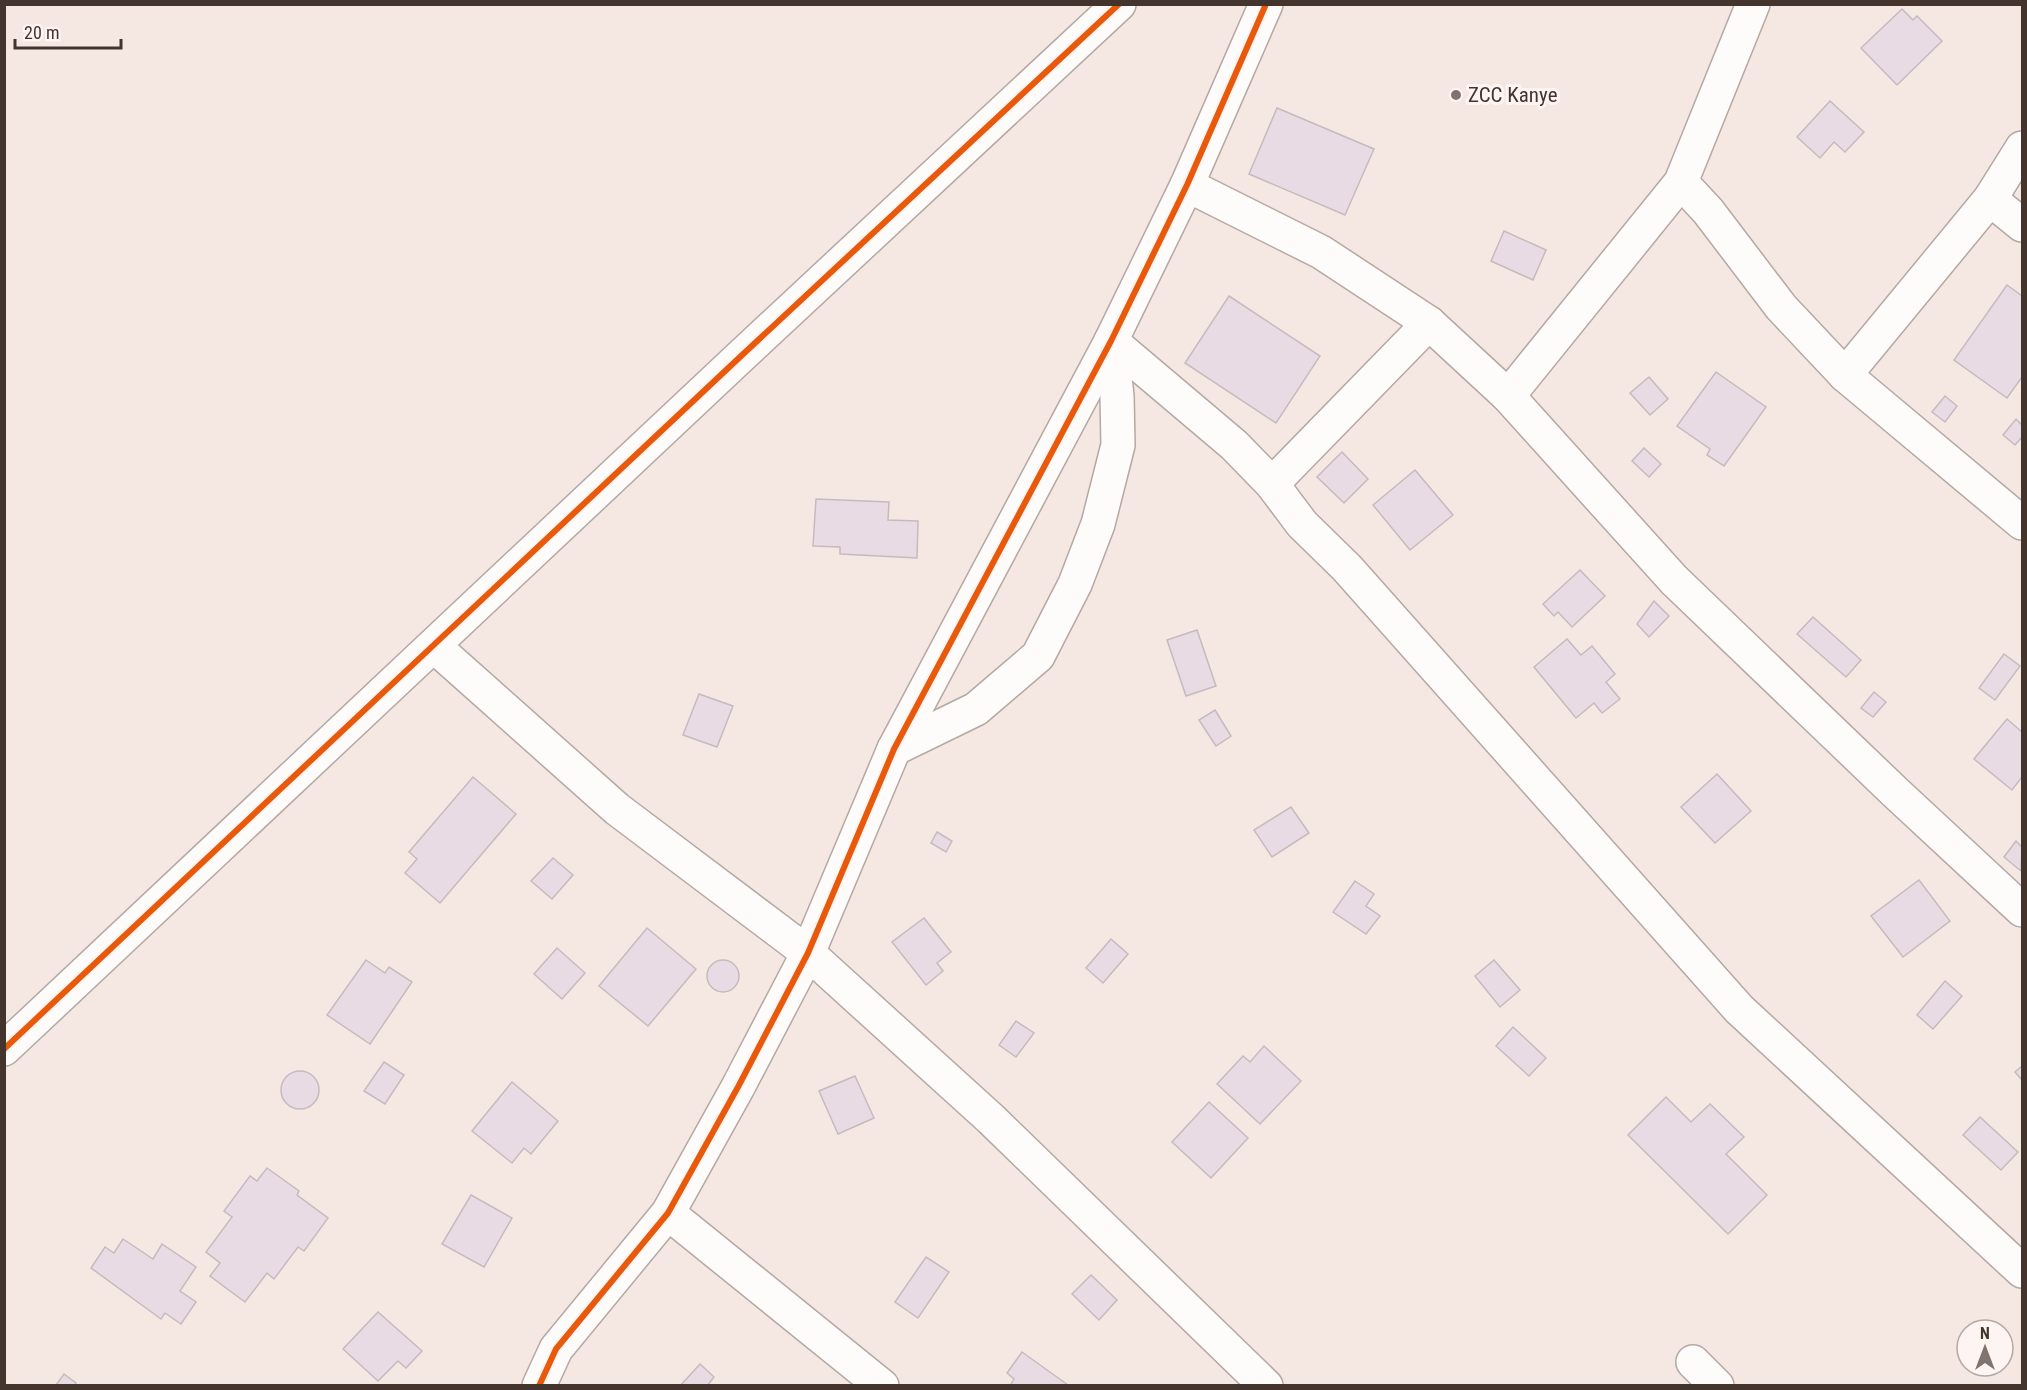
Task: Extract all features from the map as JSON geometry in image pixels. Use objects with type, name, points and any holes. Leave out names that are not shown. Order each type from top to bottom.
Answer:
[{"type":"street","points":[[4,1049],[1119,4]]},
{"type":"street","points":[[539,1386],[556,1349],[668,1213],[738,1087],[807,953],[894,749],[1111,341],[1187,185],[1266,4]]},
{"type":"street","points":[[1508,396],[1681,182],[1753,4]]},
{"type":"street","points":[[1845,375],[1990,199],[2022,148]]},
{"type":"street","points":[[1681,182],[1708,211],[1781,307],[1845,375],[2022,523]]},
{"type":"street","points":[[1187,185],[1321,252],[1429,323],[1508,396],[1674,580],[1894,792],[2022,910]]},
{"type":"street","points":[[1990,199],[2022,225]]},
{"type":"street","points":[[1272,484],[1429,323]]},
{"type":"street","points":[[1111,341],[1234,445],[1272,484],[1302,524],[1347,568],[1739,1009],[2022,1271]]},
{"type":"street","points":[[894,749],[976,709],[1038,656],[1075,584],[1098,524],[1119,445],[1111,341]]},
{"type":"street","points":[[434,646],[617,810],[807,953],[991,1119],[1266,1386]]},
{"type":"street","points":[[668,1213],[882,1386]]},
{"type":"street","points":[[1693,1362],[1717,1386]]},
{"type":"building","points":[[1902,9],[1913,20],[1917,16],[1942,41],[1897,85],[1861,48]]},
{"type":"building","points":[[1830,101],[1864,132],[1845,152],[1834,142],[1820,158],[1797,137]]},
{"type":"building","points":[[1277,108],[1374,149],[1345,215],[1249,174]]},
{"type":"building","points":[[1504,231],[1546,250],[1533,280],[1491,261]]},
{"type":"building","points":[[2007,285],[2022,296],[2022,377],[2007,398],[1954,360]]},
{"type":"building","points":[[1229,296],[1320,356],[1276,423],[1185,363]]},
{"type":"building","points":[[1716,372],[1766,407],[1724,466],[1707,455],[1710,449],[1677,426]]},
{"type":"building","points":[[1649,377],[1668,399],[1650,415],[1630,393]]},
{"type":"building","points":[[1945,396],[1957,406],[1945,422],[1932,412]]},
{"type":"building","points":[[2016,419],[2022,425],[2022,437],[2015,445],[2003,435]]},
{"type":"building","points":[[1644,448],[1661,464],[1649,477],[1632,461]]},
{"type":"building","points":[[1342,452],[1368,479],[1344,503],[1317,477]]},
{"type":"building","points":[[1415,470],[1453,515],[1410,550],[1373,505]]},
{"type":"building","points":[[816,499],[889,502],[888,520],[918,521],[917,558],[840,554],[840,547],[813,546]]},
{"type":"building","points":[[1580,570],[1605,596],[1572,627],[1558,612],[1554,616],[1543,604]]},
{"type":"building","points":[[1654,601],[1669,616],[1649,637],[1637,624]]},
{"type":"building","points":[[1813,617],[1861,660],[1846,677],[1797,634]]},
{"type":"building","points":[[1197,630],[1216,686],[1186,696],[1167,640]]},
{"type":"building","points":[[1567,639],[1581,655],[1592,646],[1615,674],[1606,682],[1620,699],[1602,713],[1594,703],[1576,718],[1534,667]]},
{"type":"building","points":[[2004,654],[2020,666],[1995,700],[1979,688]]},
{"type":"building","points":[[1874,692],[1886,702],[1873,717],[1861,708]]},
{"type":"building","points":[[699,694],[733,706],[717,747],[683,735]]},
{"type":"building","points":[[1215,710],[1231,736],[1216,746],[1199,720]]},
{"type":"building","points":[[2007,719],[2022,732],[2022,777],[2012,790],[1974,759]]},
{"type":"building","points":[[1717,774],[1751,811],[1715,843],[1681,807]]},
{"type":"building","points":[[473,777],[516,814],[440,903],[405,873],[417,859],[409,852]]},
{"type":"building","points":[[1291,807],[1309,833],[1272,857],[1254,830]]},
{"type":"building","points":[[937,832],[952,841],[946,852],[931,843]]},
{"type":"building","points":[[2016,841],[2022,847],[2021,871],[2004,857]]},
{"type":"building","points":[[553,858],[573,875],[552,899],[531,881]]},
{"type":"building","points":[[1919,880],[1950,921],[1903,957],[1871,916]]},
{"type":"building","points":[[1355,881],[1374,894],[1366,906],[1380,916],[1366,934],[1333,912]]},
{"type":"building","points":[[924,918],[951,952],[937,963],[943,971],[926,985],[892,942]]},
{"type":"building","points":[[647,928],[696,969],[648,1026],[599,986]]},
{"type":"building","points":[[1111,939],[1128,954],[1103,983],[1086,968]]},
{"type":"building","points":[[557,948],[585,973],[562,999],[534,974]]},
{"type":"building","points":[[366,960],[385,973],[389,967],[412,982],[370,1044],[327,1015]]},
{"type":"building","points":[[723,960],[734,965],[739,976],[734,987],[723,992],[712,987],[707,976],[712,965]]},
{"type":"building","points":[[1494,960],[1520,990],[1500,1007],[1475,976]]},
{"type":"building","points":[[1945,981],[1962,996],[1933,1029],[1917,1015]]},
{"type":"building","points":[[1016,1021],[1034,1033],[1016,1057],[999,1045]]},
{"type":"building","points":[[1513,1027],[1546,1058],[1529,1076],[1496,1046]]},
{"type":"building","points":[[1264,1046],[1301,1081],[1260,1124],[1217,1084],[1243,1056],[1250,1062]]},
{"type":"building","points":[[384,1062],[404,1075],[385,1104],[364,1091]]},
{"type":"building","points":[[2022,1066],[2022,1080],[2015,1072]]},
{"type":"building","points":[[300,1071],[313,1077],[319,1090],[313,1103],[300,1109],[287,1103],[281,1090],[287,1077]]},
{"type":"building","points":[[855,1076],[874,1118],[838,1134],[819,1091]]},
{"type":"building","points":[[512,1082],[558,1121],[531,1154],[524,1148],[512,1163],[472,1131]]},
{"type":"building","points":[[1666,1097],[1691,1122],[1710,1104],[1744,1137],[1726,1154],[1767,1195],[1728,1234],[1628,1135]]},
{"type":"building","points":[[1209,1102],[1248,1138],[1211,1178],[1172,1142]]},
{"type":"building","points":[[1980,1117],[2018,1152],[2001,1170],[1963,1135]]},
{"type":"building","points":[[267,1168],[299,1191],[297,1195],[328,1218],[304,1251],[298,1247],[274,1279],[267,1273],[245,1302],[210,1276],[220,1263],[206,1252],[232,1217],[224,1211],[250,1176],[257,1181]]},
{"type":"building","points":[[471,1195],[512,1218],[484,1267],[442,1244]]},
{"type":"building","points":[[123,1239],[153,1259],[162,1244],[196,1267],[180,1291],[196,1302],[181,1324],[165,1313],[161,1319],[91,1268],[105,1247],[114,1253]]},
{"type":"building","points":[[926,1257],[949,1272],[918,1318],[895,1302]]},
{"type":"building","points":[[1091,1275],[1117,1300],[1099,1320],[1072,1294]]},
{"type":"building","points":[[378,1312],[422,1351],[406,1368],[398,1361],[378,1381],[343,1349]]},
{"type":"building","points":[[1022,1352],[1068,1385],[1010,1386],[1014,1379],[1007,1373]]},
{"type":"building","points":[[700,1364],[714,1377],[707,1386],[680,1386]]},
{"type":"building","points":[[64,1374],[76,1383],[74,1386],[56,1385]]},
{"type":"cycle path","points":[[4,1049],[1119,4]]},
{"type":"cycle path","points":[[539,1386],[556,1349],[668,1213],[738,1087],[808,953],[894,749],[1111,341],[1187,185],[1266,4]]},
{"type":"place","name":"ZCC Kanye","points":[[1456,95]]}]
